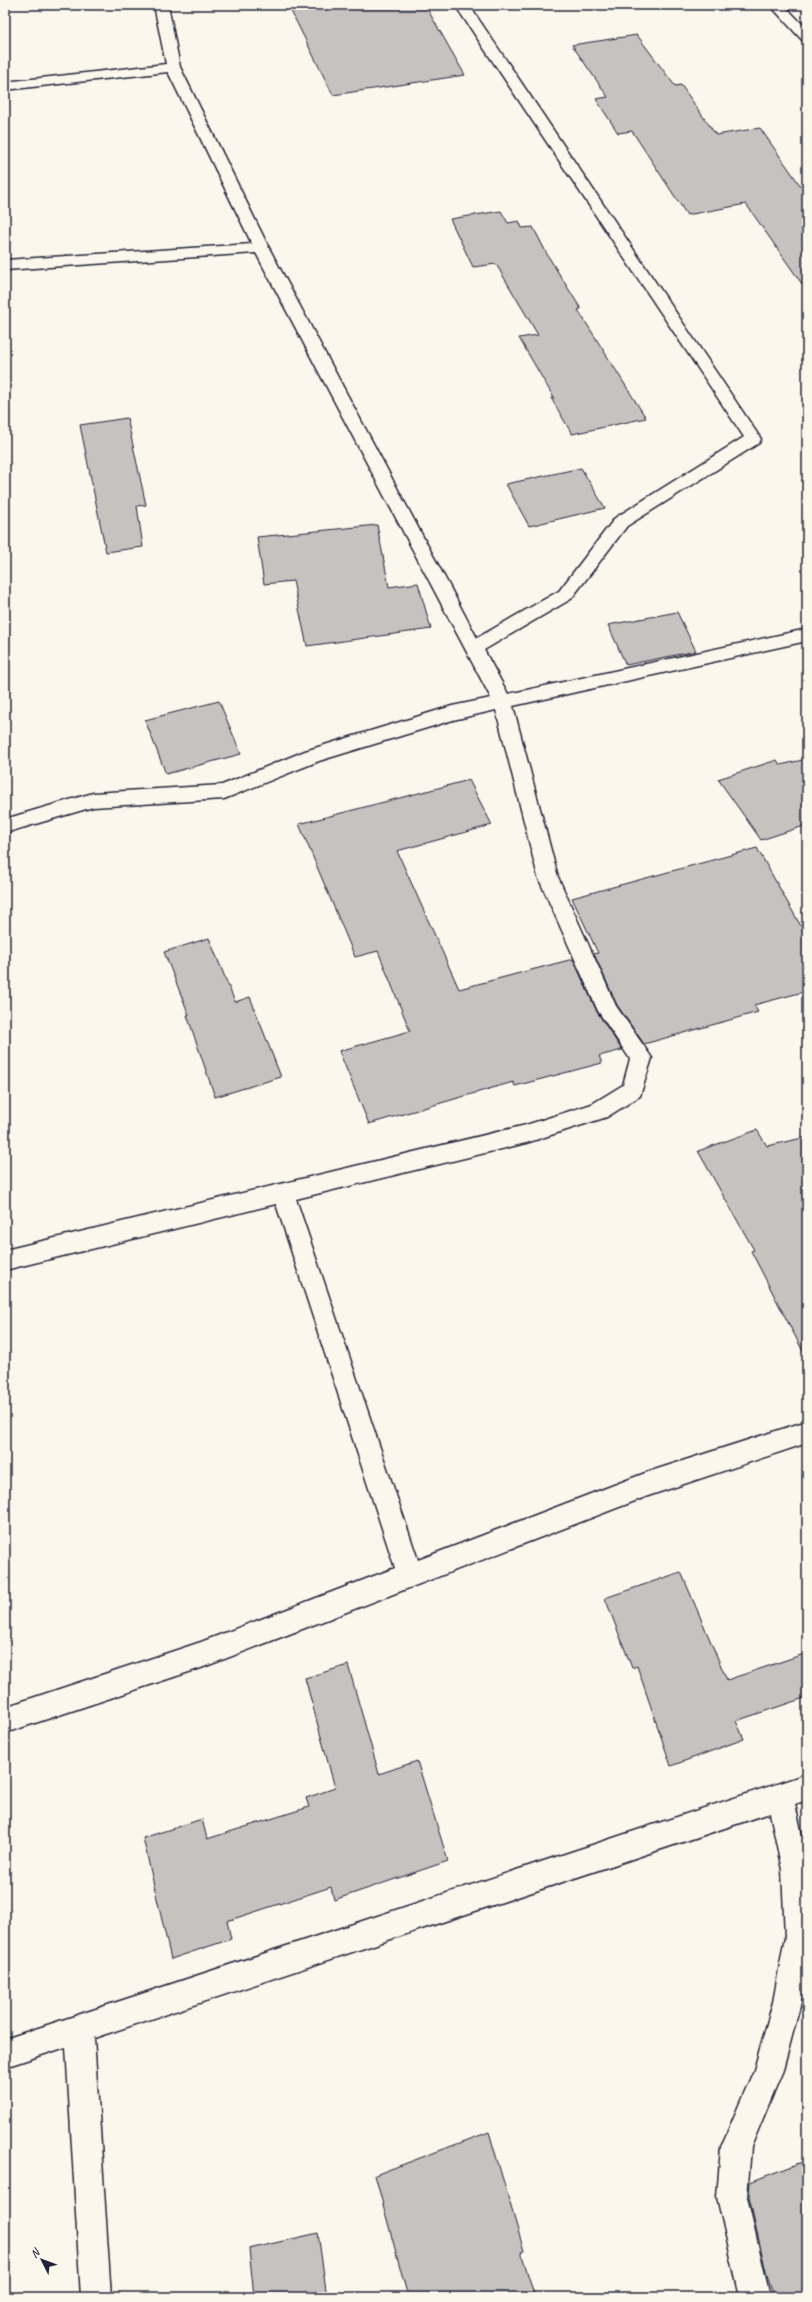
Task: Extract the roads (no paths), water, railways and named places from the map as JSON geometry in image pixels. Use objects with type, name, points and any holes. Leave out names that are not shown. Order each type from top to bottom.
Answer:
[{"type":"street","points":[[5,1260],[526,1134],[599,1111],[632,1090],[641,1058],[608,1011],[548,877],[503,703],[261,248],[173,67],[160,5]]},
{"type":"street","points":[[462,5],[753,439],[621,522],[565,595],[474,648]]},
{"type":"street","points":[[777,5],[807,37]]},
{"type":"street","points":[[5,86],[173,67]]},
{"type":"street","points":[[5,265],[261,248]]},
{"type":"street","points":[[5,826],[93,800],[224,792],[312,756],[452,713],[807,635]]},
{"type":"street","points":[[283,1193],[410,1575]]},
{"type":"street","points":[[5,1720],[201,1655],[648,1484],[807,1432]]},
{"type":"street","points":[[5,2053],[807,1787]]},
{"type":"street","points":[[755,2297],[732,2197],[736,2147],[768,2070],[787,2002],[799,1937],[796,1870],[780,1796]]},
{"type":"street","points":[[79,2029],[96,2297]]}]
